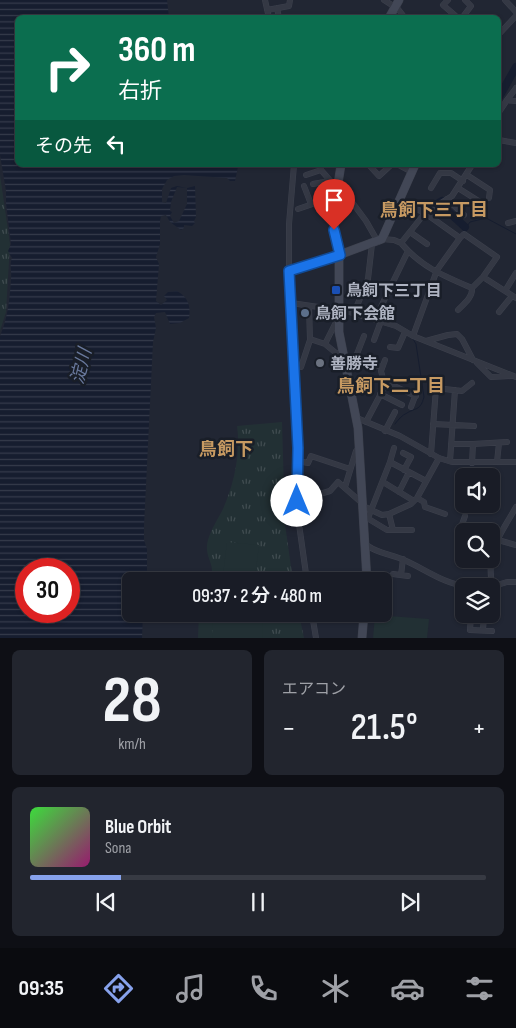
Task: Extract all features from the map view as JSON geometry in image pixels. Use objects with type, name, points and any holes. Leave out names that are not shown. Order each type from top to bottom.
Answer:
[{"type":"street","points":[[265,0],[268,15]]},
{"type":"street","points":[[267,10],[289,6],[290,0]]},
{"type":"street","points":[[384,0],[397,3],[403,15]]},
{"type":"street","points":[[448,0],[443,5],[455,15]]},
{"type":"street","points":[[464,15],[471,6],[465,0]]},
{"type":"street","points":[[508,1],[516,12]]},
{"type":"street","points":[[391,15],[397,3]]},
{"type":"street","points":[[277,8],[278,15]]},
{"type":"street","points":[[501,32],[516,16]]},
{"type":"street","points":[[501,109],[516,88]]},
{"type":"street","points":[[507,100],[516,101]]},
{"type":"street","points":[[501,140],[516,143]]},
{"type":"street","points":[[294,167],[290,224],[289,300],[291,303],[298,461],[298,517],[306,572]]},
{"type":"street","points":[[341,167],[336,196],[334,230],[340,255],[339,324],[357,418],[363,504],[366,519],[366,572]]},
{"type":"street","points":[[371,167],[379,176],[388,167]]},
{"type":"street","points":[[401,243],[425,212],[452,196],[471,167]]},
{"type":"street","points":[[354,313],[370,273],[377,242],[399,202],[413,168]]},
{"type":"street","points":[[306,175],[321,170],[334,185],[343,190],[361,214],[377,242]]},
{"type":"street","points":[[431,188],[440,173],[451,173],[461,180]]},
{"type":"street","points":[[467,175],[490,190],[489,198]]},
{"type":"street","points":[[313,184],[330,181]]},
{"type":"street","points":[[304,186],[311,204]]},
{"type":"street","points":[[458,188],[485,205]]},
{"type":"street","points":[[298,208],[336,196]]},
{"type":"street","points":[[447,199],[464,215]]},
{"type":"street","points":[[399,202],[425,212],[459,237]]},
{"type":"street","points":[[508,223],[516,221]]},
{"type":"street","points":[[410,232],[427,244]]},
{"type":"street","points":[[413,336],[435,273],[459,237],[464,234],[497,257],[483,277],[472,288],[470,298],[458,310]]},
{"type":"street","points":[[289,271],[377,242],[394,240],[401,243],[435,273],[472,288]]},
{"type":"street","points":[[374,340],[378,320],[408,251]]},
{"type":"street","points":[[505,291],[515,275]]},
{"type":"street","points":[[483,277],[514,297],[500,312]]},
{"type":"street","points":[[291,303],[339,310],[378,320],[396,326],[425,341],[515,376]]},
{"type":"street","points":[[301,367],[310,339],[309,306]]},
{"type":"street","points":[[325,344],[335,324],[339,324]]},
{"type":"street","points":[[390,347],[398,348],[406,332]]},
{"type":"street","points":[[425,341],[448,335],[459,336],[474,360],[491,377],[515,376]]},
{"type":"street","points":[[355,360],[364,336]]},
{"type":"street","points":[[310,339],[325,344],[344,357],[381,367]]},
{"type":"street","points":[[366,422],[385,386],[381,367],[384,360]]},
{"type":"street","points":[[383,381],[416,393],[411,407]]},
{"type":"street","points":[[432,454],[436,388],[462,391],[472,384]]},
{"type":"street","points":[[450,461],[455,390]]},
{"type":"street","points":[[380,394],[402,405]]},
{"type":"street","points":[[385,431],[394,412]]},
{"type":"street","points":[[357,418],[400,436],[439,458],[472,463],[516,462]]},
{"type":"street","points":[[434,424],[474,426]]},
{"type":"street","points":[[451,444],[507,442]]},
{"type":"street","points":[[497,462],[499,443]]},
{"type":"street","points":[[472,463],[473,444]]},
{"type":"street","points":[[345,487],[356,451],[360,448]]},
{"type":"street","points":[[366,519],[383,482],[394,448]]},
{"type":"street","points":[[399,492],[411,457],[403,453]]},
{"type":"street","points":[[298,461],[308,463],[311,456],[350,469]]},
{"type":"street","points":[[323,493],[330,491],[338,482],[371,510],[382,515],[389,514],[411,504],[439,458]]},
{"type":"street","points":[[390,462],[426,481]]},
{"type":"street","points":[[383,482],[399,492],[424,502],[425,507],[445,514]]},
{"type":"street","points":[[500,534],[516,507]]},
{"type":"street","points":[[389,514],[393,530]]},
{"type":"street","points":[[463,523],[465,516]]},
{"type":"street","points":[[366,519],[387,530],[412,530]]},
{"type":"street","points":[[500,541],[516,545]]},
{"type":"street","points":[[365,546],[376,552],[403,559],[455,584]]},
{"type":"street","points":[[401,575],[403,559]]},
{"type":"street","points":[[393,574],[408,576]]},
{"type":"street","points":[[500,584],[516,582]]},
{"type":"street","points":[[313,622],[316,638]]},
{"type":"street","points":[[362,638],[363,622]]},
{"type":"street","points":[[470,623],[470,630],[492,631]]},
{"type":"street","points":[[483,623],[483,630]]},
{"type":"green space","points":[[0,175],[10,244],[6,312],[0,331]]},
{"type":"green space","points":[[282,422],[285,524],[292,572],[212,572],[207,545],[211,532],[227,499],[233,479],[238,447],[237,426]]},
{"type":"green space","points":[[227,542],[259,545],[256,572],[223,572]]},
{"type":"green space","points":[[392,616],[429,619],[427,638],[373,638],[374,622],[392,622]]},
{"type":"green space","points":[[199,622],[301,622],[304,638],[198,638]]},
{"type":"green space","points":[[213,622],[263,622],[262,638],[212,638]]},
{"type":"water","name":"淀川","points":[[0,0],[167,0],[169,15],[15,15],[15,167],[238,167],[235,181],[230,181],[227,178],[174,176],[167,180],[162,189],[162,202],[166,203],[171,188],[177,186],[187,188],[195,186],[196,217],[195,223],[192,226],[184,225],[184,228],[181,230],[170,222],[166,215],[161,216],[160,221],[160,244],[156,257],[159,264],[156,301],[161,305],[167,300],[164,296],[168,292],[177,291],[186,299],[190,314],[189,318],[180,323],[170,324],[165,312],[156,313],[154,317],[156,328],[153,342],[144,526],[147,572],[122,572],[122,622],[143,622],[142,638],[0,638],[0,336],[8,307],[12,258],[8,251],[11,244],[0,155]],"holes":[[[177,187],[187,188],[187,204],[179,221],[174,223],[170,216],[172,212],[170,211],[171,202]]]},
{"type":"waterway","points":[[501,93],[516,67]]},
{"type":"waterway","points":[[442,201],[437,204],[465,227]]},
{"type":"waterway","points":[[462,233],[470,222],[486,218],[516,234]]},
{"type":"waterway","points":[[395,424],[403,415],[420,407],[424,397],[416,344],[413,339]]},
{"type":"place","name":"鳥飼下三丁目","points":[[336,290]]},
{"type":"place","name":"鳥飼下会館","points":[[305,313]]},
{"type":"place","name":"善勝寺","points":[[320,363]]},
{"type":"district","name":"鳥飼下三丁目","points":[[434,210]]},
{"type":"district","name":"鳥飼下二丁目","points":[[391,386]]},
{"type":"district","name":"鳥飼下","points":[[226,449]]},
{"type":"route","points":[[297,501],[298,448],[294,402],[292,307],[289,300],[289,271],[340,255],[334,230]]}]
